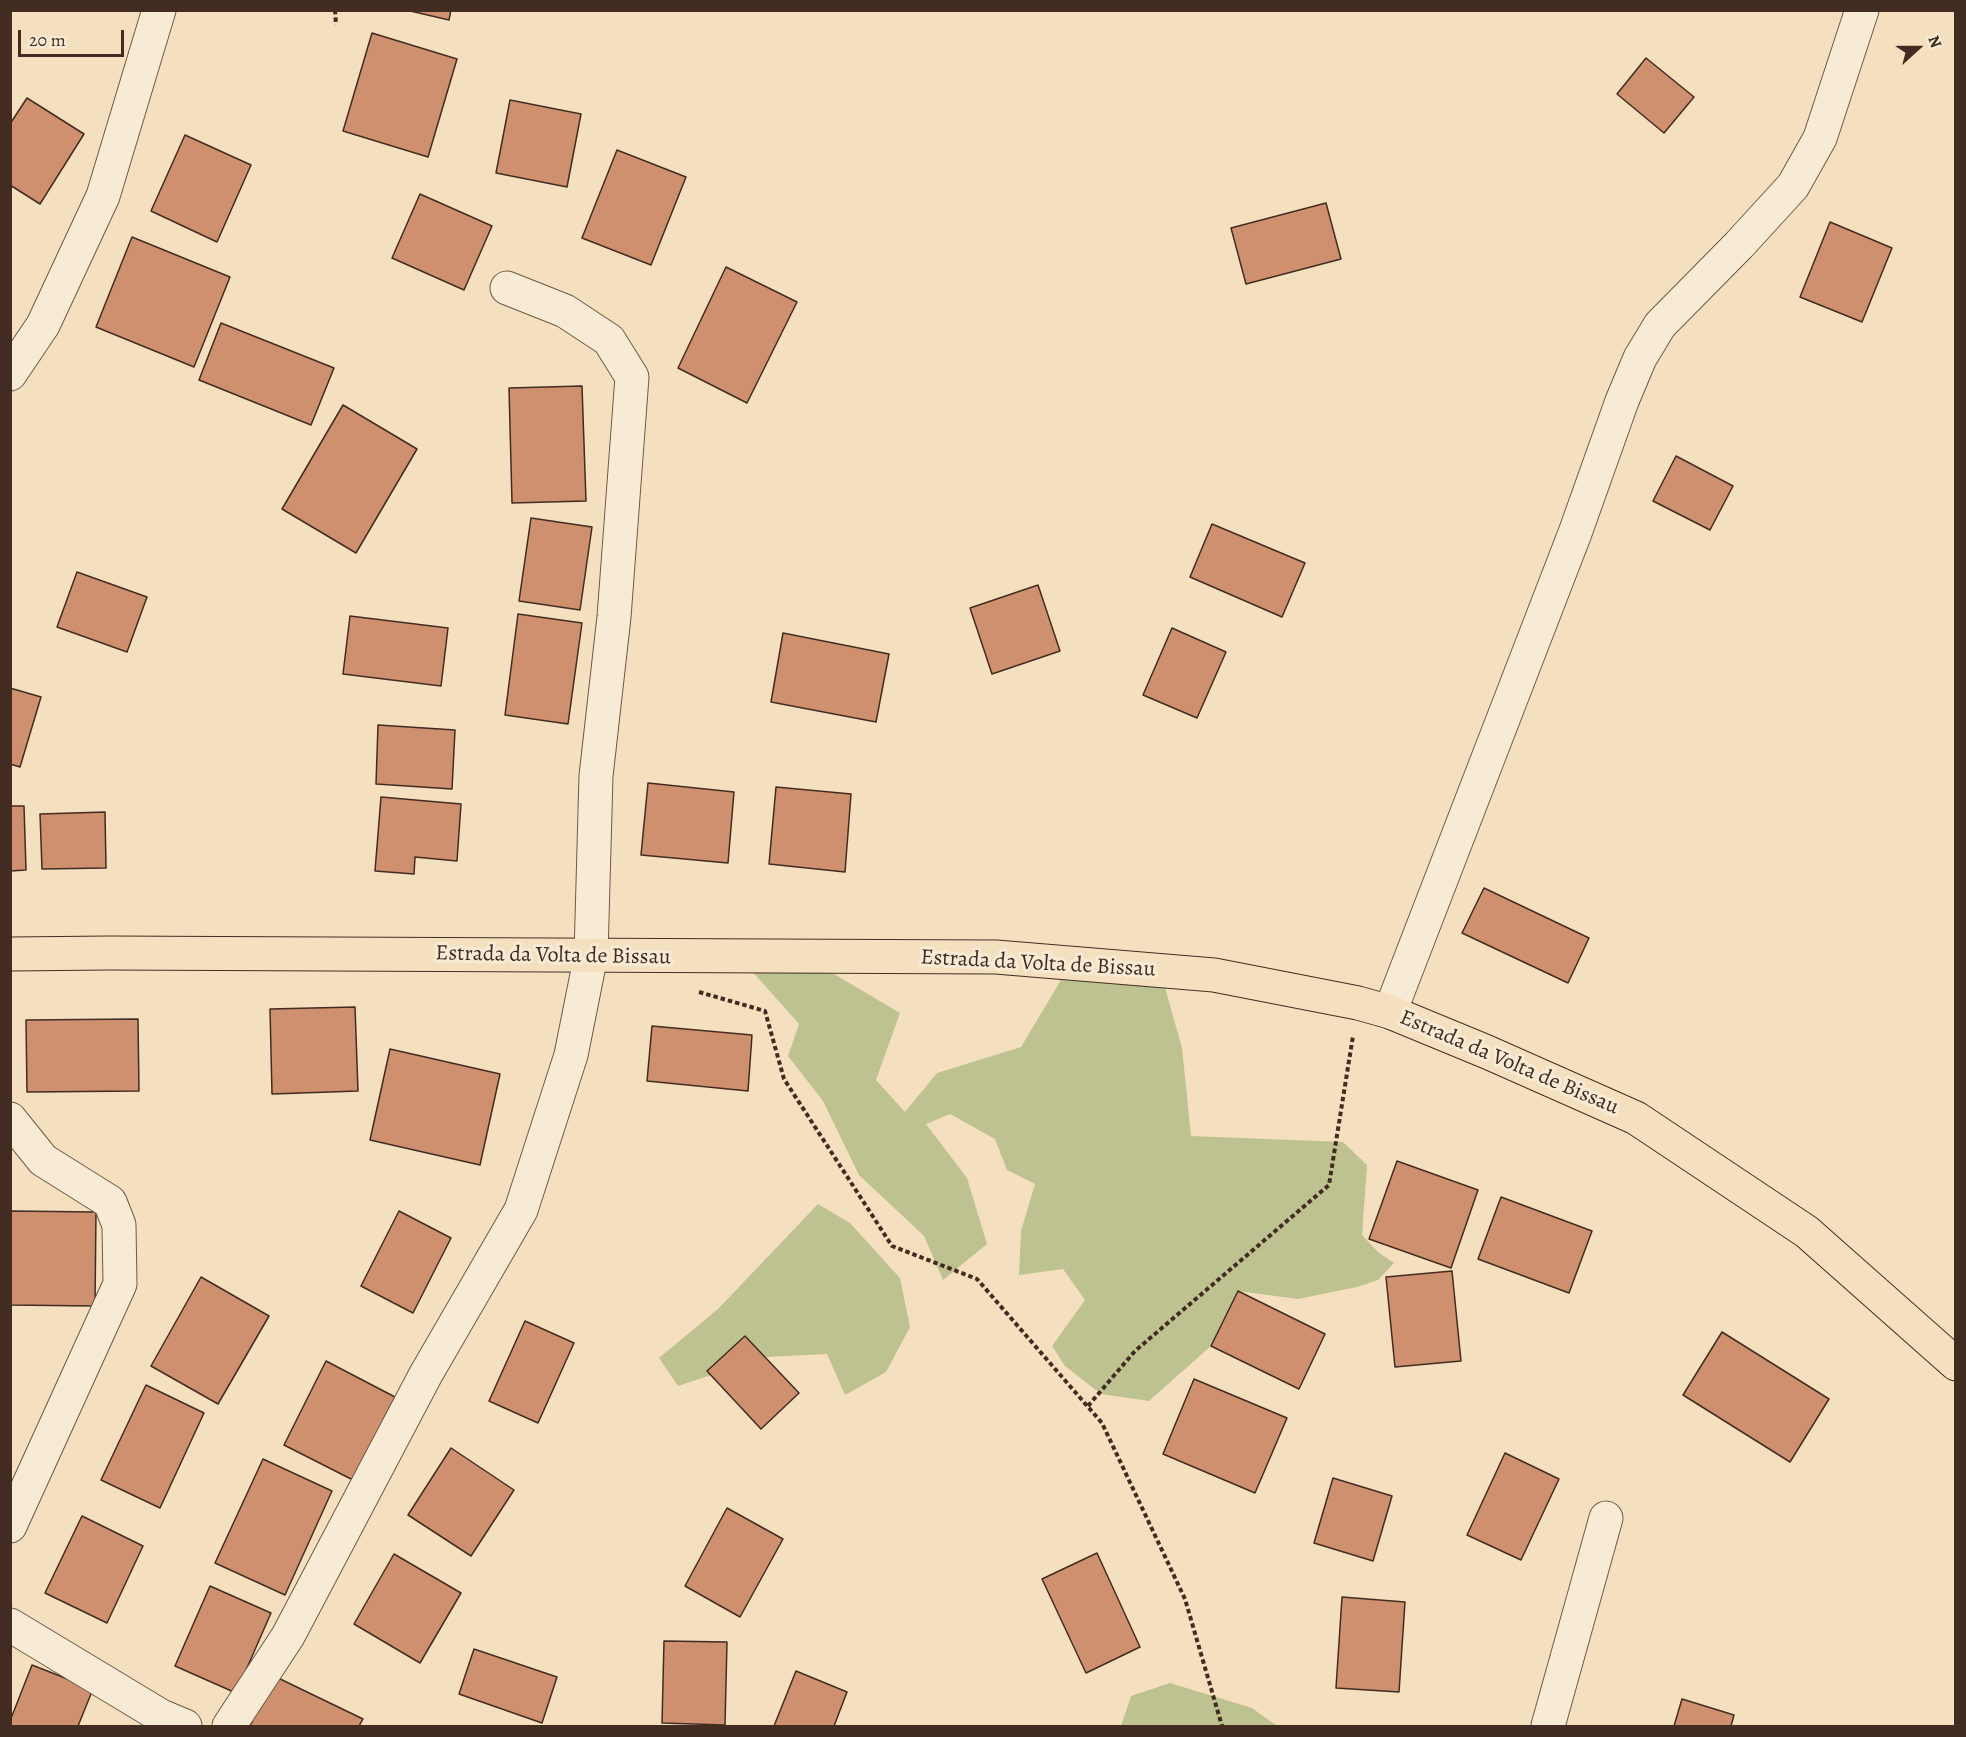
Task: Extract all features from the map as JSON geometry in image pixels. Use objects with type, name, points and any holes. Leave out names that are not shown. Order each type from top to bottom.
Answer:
[{"type":"main road","name":"Estrada da Volta de Bissau","points":[[10,954],[996,957],[1214,975],[1358,1002],[1390,1012],[1636,1118],[1808,1232],[1956,1364]]},
{"type":"street","points":[[10,374],[43,325],[103,196],[159,10]]},
{"type":"street","points":[[1390,1012],[1640,358],[1660,325],[1793,186],[1820,138],[1862,10]]},
{"type":"street","points":[[229,1726],[288,1636],[426,1374],[521,1210],[571,1055],[591,955],[596,776],[614,617],[632,377],[609,340],[565,310],[507,288]]},
{"type":"street","points":[[10,1119],[43,1160],[110,1203],[118,1225],[120,1284],[10,1526]]},
{"type":"street","points":[[1548,1726],[1606,1518]]},
{"type":"street","points":[[10,1625],[161,1716],[185,1726]]},
{"type":"path","points":[[335,10],[336,25]]},
{"type":"path","points":[[679,957],[695,991],[765,1011],[784,1079],[892,1246],[976,1279],[1102,1423],[1185,1599],[1222,1726]]},
{"type":"path","points":[[1088,1406],[1135,1350],[1329,1185],[1358,1002]]},
{"type":"green space","points":[[817,964],[900,1013],[876,1080],[905,1112],[937,1073],[1021,1047],[1061,980],[1164,984],[1182,1048],[1191,1136],[1343,1142],[1367,1165],[1362,1235],[1378,1252],[1394,1263],[1378,1280],[1357,1287],[1298,1299],[1238,1291],[1211,1346],[1149,1401],[1101,1394],[1065,1366],[1052,1346],[1085,1300],[1063,1269],[1019,1275],[1021,1231],[1035,1184],[1007,1170],[995,1139],[950,1114],[926,1124],[967,1178],[987,1244],[943,1280],[924,1236],[859,1175],[823,1101],[788,1056],[799,1024],[751,970]]},
{"type":"green space","points":[[818,1204],[850,1223],[900,1278],[910,1327],[886,1372],[845,1395],[827,1354],[766,1357],[678,1386],[659,1358],[719,1308]]},
{"type":"green space","points":[[1170,1683],[1252,1708],[1277,1726],[1121,1726],[1131,1696]]},
{"type":"building","points":[[406,10],[451,10],[449,20]]},
{"type":"building","points":[[372,33],[457,59],[428,157],[343,131]]},
{"type":"building","points":[[1646,58],[1694,97],[1664,133],[1617,94]]},
{"type":"building","points":[[27,98],[84,134],[40,204],[10,185],[10,124]]},
{"type":"building","points":[[510,100],[581,114],[567,187],[496,173]]},
{"type":"building","points":[[185,135],[251,165],[217,242],[151,211]]},
{"type":"building","points":[[617,150],[686,177],[651,265],[582,238]]},
{"type":"building","points":[[420,194],[492,226],[464,290],[392,258]]},
{"type":"building","points":[[1326,203],[1341,259],[1246,284],[1231,228]]},
{"type":"building","points":[[1830,222],[1892,248],[1862,322],[1800,297]]},
{"type":"building","points":[[132,237],[230,277],[194,367],[96,327]]},
{"type":"building","points":[[726,267],[797,302],[747,403],[678,368]]},
{"type":"building","points":[[221,323],[334,368],[311,425],[199,380]]},
{"type":"building","points":[[582,386],[586,501],[512,503],[509,388]]},
{"type":"building","points":[[343,405],[417,449],[356,553],[282,509]]},
{"type":"building","points":[[1676,456],[1733,486],[1710,530],[1653,501]]},
{"type":"building","points":[[531,518],[592,527],[580,610],[519,601]]},
{"type":"building","points":[[1212,524],[1305,563],[1282,617],[1190,577]]},
{"type":"building","points":[[77,572],[147,597],[127,652],[57,627]]},
{"type":"building","points":[[1038,585],[1060,651],[992,674],[970,608]]},
{"type":"building","points":[[518,614],[582,623],[568,724],[505,715]]},
{"type":"building","points":[[350,616],[448,628],[441,686],[343,674]]},
{"type":"building","points":[[1172,628],[1226,652],[1197,718],[1143,695]]},
{"type":"building","points":[[783,633],[889,654],[876,722],[771,702]]},
{"type":"building","points":[[10,688],[41,697],[20,767],[10,764]]},
{"type":"building","points":[[378,725],[455,730],[452,789],[376,784]]},
{"type":"building","points":[[648,783],[734,792],[728,863],[641,855]]},
{"type":"building","points":[[776,787],[851,794],[845,872],[769,864]]},
{"type":"building","points":[[381,797],[461,804],[457,861],[415,857],[414,874],[375,871]]},
{"type":"building","points":[[10,806],[24,806],[26,870],[10,871]]},
{"type":"building","points":[[105,812],[106,868],[42,869],[40,814]]},
{"type":"building","points":[[1484,888],[1589,938],[1568,983],[1462,933]]},
{"type":"building","points":[[355,1007],[358,1091],[272,1094],[270,1009]]},
{"type":"building","points":[[138,1019],[139,1091],[27,1092],[26,1020]]},
{"type":"building","points":[[652,1026],[752,1035],[748,1091],[647,1081]]},
{"type":"building","points":[[390,1049],[500,1074],[480,1165],[370,1140]]},
{"type":"building","points":[[1397,1161],[1478,1190],[1451,1268],[1369,1239]]},
{"type":"building","points":[[1501,1197],[1592,1231],[1569,1293],[1478,1259]]},
{"type":"building","points":[[10,1211],[96,1212],[95,1306],[10,1305]]},
{"type":"building","points":[[399,1211],[451,1238],[413,1313],[361,1286]]},
{"type":"building","points":[[1452,1271],[1461,1361],[1395,1367],[1386,1277]]},
{"type":"building","points":[[201,1277],[269,1316],[218,1404],[151,1366]]},
{"type":"building","points":[[1238,1291],[1325,1334],[1299,1389],[1211,1346]]},
{"type":"building","points":[[525,1321],[574,1343],[538,1423],[489,1401]]},
{"type":"building","points":[[1722,1332],[1829,1399],[1790,1462],[1683,1395]]},
{"type":"building","points":[[745,1336],[799,1393],[761,1429],[707,1371]]},
{"type":"building","points":[[326,1361],[395,1397],[353,1480],[284,1445]]},
{"type":"building","points":[[1194,1379],[1287,1418],[1255,1493],[1163,1454]]},
{"type":"building","points":[[146,1385],[204,1413],[160,1508],[101,1480]]},
{"type":"building","points":[[451,1448],[514,1490],[471,1556],[408,1515]]},
{"type":"building","points":[[1505,1453],[1559,1479],[1521,1560],[1467,1535]]},
{"type":"building","points":[[263,1459],[332,1491],[285,1595],[215,1563]]},
{"type":"building","points":[[1333,1478],[1392,1496],[1373,1561],[1314,1543]]},
{"type":"building","points":[[727,1508],[783,1539],[740,1617],[685,1586]]},
{"type":"building","points":[[82,1516],[143,1546],[107,1623],[45,1593]]},
{"type":"building","points":[[1097,1553],[1140,1647],[1086,1673],[1042,1579]]},
{"type":"building","points":[[394,1554],[461,1593],[420,1663],[354,1624]]},
{"type":"building","points":[[210,1586],[271,1613],[236,1693],[175,1666]]},
{"type":"building","points":[[1342,1597],[1405,1602],[1399,1692],[1336,1688]]},
{"type":"building","points":[[664,1641],[727,1642],[725,1725],[662,1723]]},
{"type":"building","points":[[474,1649],[557,1677],[542,1723],[459,1694]]},
{"type":"building","points":[[32,1665],[93,1689],[78,1726],[10,1726]]},
{"type":"building","points":[[796,1671],[847,1692],[834,1726],[774,1726]]},
{"type":"building","points":[[274,1676],[363,1719],[359,1726],[250,1726]]},
{"type":"building","points":[[1682,1699],[1734,1715],[1731,1726],[1674,1726]]}]
